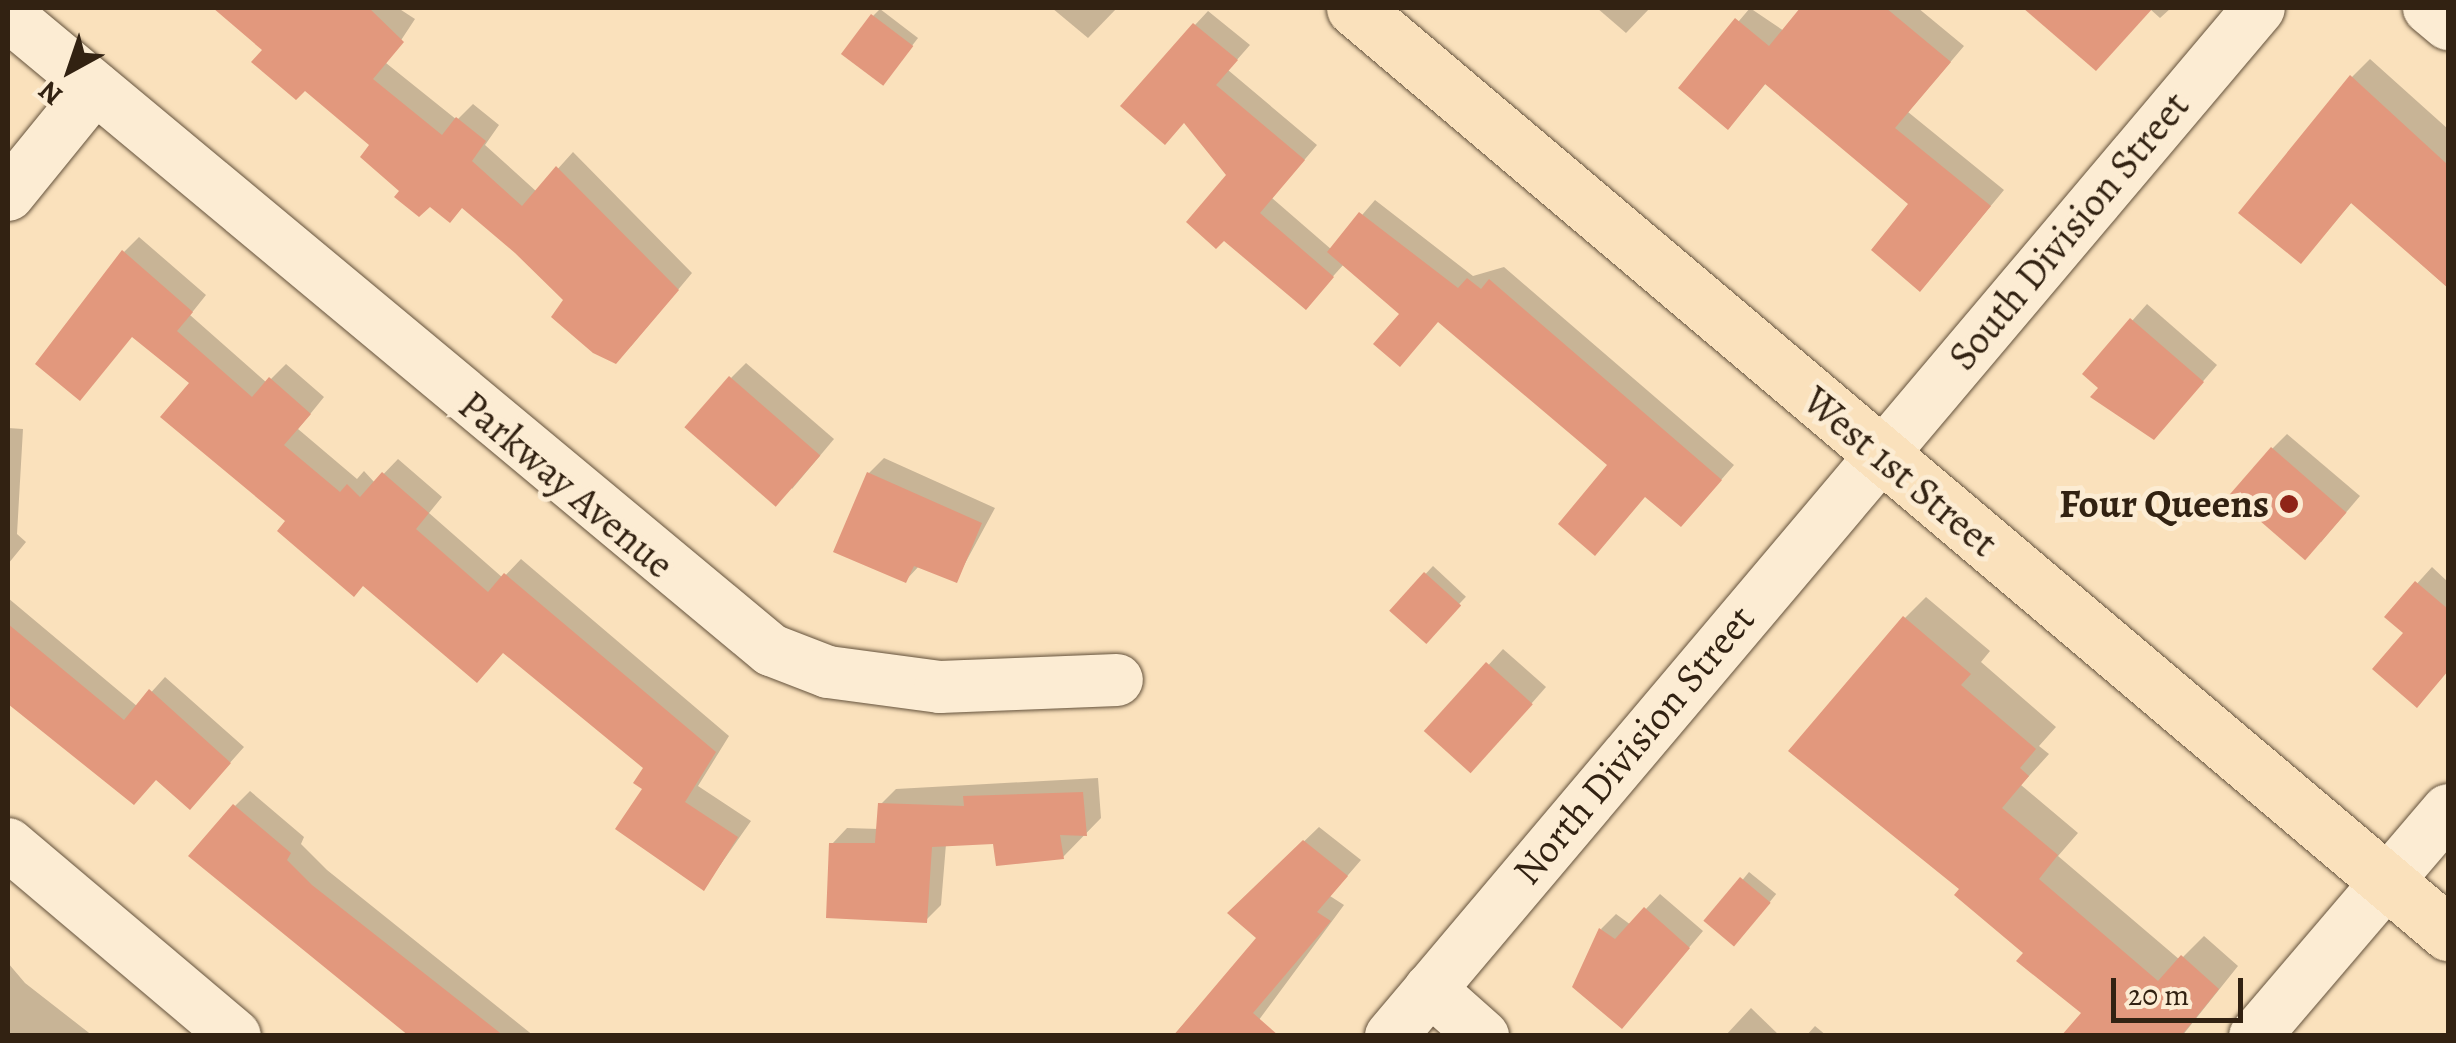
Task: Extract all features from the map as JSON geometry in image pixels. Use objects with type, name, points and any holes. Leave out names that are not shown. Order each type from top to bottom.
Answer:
[{"type":"main road","name":"West 1st Street","points":[[1354,8],[2448,934]]},
{"type":"street","name":"South Division Street","points":[[1878,454],[2259,8]]},
{"type":"street","points":[[2429,8],[2448,24]]},
{"type":"street","name":"Parkway Avenue","points":[[8,15],[771,650],[828,672],[940,688],[1118,680]]},
{"type":"street","points":[[8,195],[96,88]]},
{"type":"street","name":"North Division Street","points":[[1391,1036],[1878,454]]},
{"type":"street","points":[[2255,1036],[2448,810]]},
{"type":"street","points":[[8,844],[234,1036]]},
{"type":"street","points":[[1430,989],[1482,1036]]},
{"type":"building","points":[[213,8],[369,8],[404,42],[373,79],[442,135],[456,117],[486,141],[472,161],[522,206],[556,166],[679,290],[616,364],[593,353],[551,317],[563,300],[515,253],[462,208],[450,223],[430,207],[419,217],[394,197],[399,191],[360,157],[369,145],[305,91],[296,100],[251,62],[262,50]]},
{"type":"building","points":[[1800,8],[1886,8],[1951,62],[1895,128],[1991,206],[1920,292],[1871,250],[1908,204],[1765,84],[1728,130],[1678,88],[1735,18],[1769,46]]},
{"type":"building","points":[[2023,8],[2153,8],[2096,71]]},
{"type":"building","points":[[871,14],[913,46],[883,86],[841,54]]},
{"type":"building","points":[[1193,23],[1238,60],[1216,85],[1305,160],[1260,213],[1334,277],[1306,310],[1224,241],[1216,249],[1186,222],[1226,175],[1184,123],[1165,145],[1120,106]]},
{"type":"building","points":[[2350,75],[2448,165],[2448,288],[2351,203],[2301,264],[2238,213]]},
{"type":"building","points":[[1359,212],[1458,288],[1467,278],[1481,289],[1489,279],[1722,480],[1681,527],[1645,497],[1595,556],[1558,524],[1607,465],[1438,322],[1400,367],[1373,344],[1399,314],[1327,252]]},
{"type":"building","points":[[122,250],[193,312],[177,331],[252,397],[269,377],[311,414],[284,445],[340,492],[347,484],[360,497],[382,472],[429,513],[416,529],[488,592],[504,573],[716,752],[685,802],[738,837],[704,891],[615,829],[642,789],[633,783],[643,768],[503,653],[477,683],[363,586],[354,597],[277,531],[285,521],[160,417],[189,383],[132,337],[80,401],[35,364]]},
{"type":"building","points":[[2130,318],[2204,382],[2154,440],[2090,397],[2098,388],[2082,374]]},
{"type":"building","points":[[729,376],[820,455],[776,507],[684,427]]},
{"type":"building","name":"Four Queens","points":[[2271,447],[2346,513],[2305,560],[2230,495]]},
{"type":"building","points":[[867,472],[982,523],[957,583],[914,566],[906,583],[833,552]]},
{"type":"building","points":[[1424,572],[1461,605],[1426,644],[1389,611]]},
{"type":"building","points":[[2415,581],[2448,609],[2448,671],[2417,708],[2372,669],[2403,633],[2384,617]]},
{"type":"building","points":[[1903,616],[1971,674],[1961,685],[2036,749],[2020,768],[2029,776],[2002,808],[2058,855],[2039,879],[2158,981],[2181,955],[2219,989],[2181,1036],[2061,1036],[2081,1013],[2016,961],[2023,953],[1954,895],[1959,889],[1788,751]]},
{"type":"building","points":[[8,624],[124,720],[149,689],[231,763],[190,810],[156,780],[134,805],[8,704]]},
{"type":"building","points":[[1486,662],[1533,704],[1471,773],[1424,731]]},
{"type":"building","points":[[1083,792],[1087,836],[1060,835],[1064,859],[996,866],[993,844],[932,847],[927,923],[826,918],[829,843],[875,843],[878,803],[964,806],[963,796]]},
{"type":"building","points":[[233,804],[291,853],[287,860],[312,885],[504,1036],[409,1036],[188,856]]},
{"type":"building","points":[[1303,840],[1348,876],[1317,912],[1331,921],[1253,1013],[1279,1036],[1173,1036],[1256,938],[1227,913]]},
{"type":"building","points":[[1740,877],[1771,903],[1734,946],[1703,921]]},
{"type":"building","points":[[1644,907],[1690,948],[1622,1029],[1572,987],[1599,928],[1615,939]]},
{"type":"place","name":"Four Queens","points":[[2289,504]]}]
